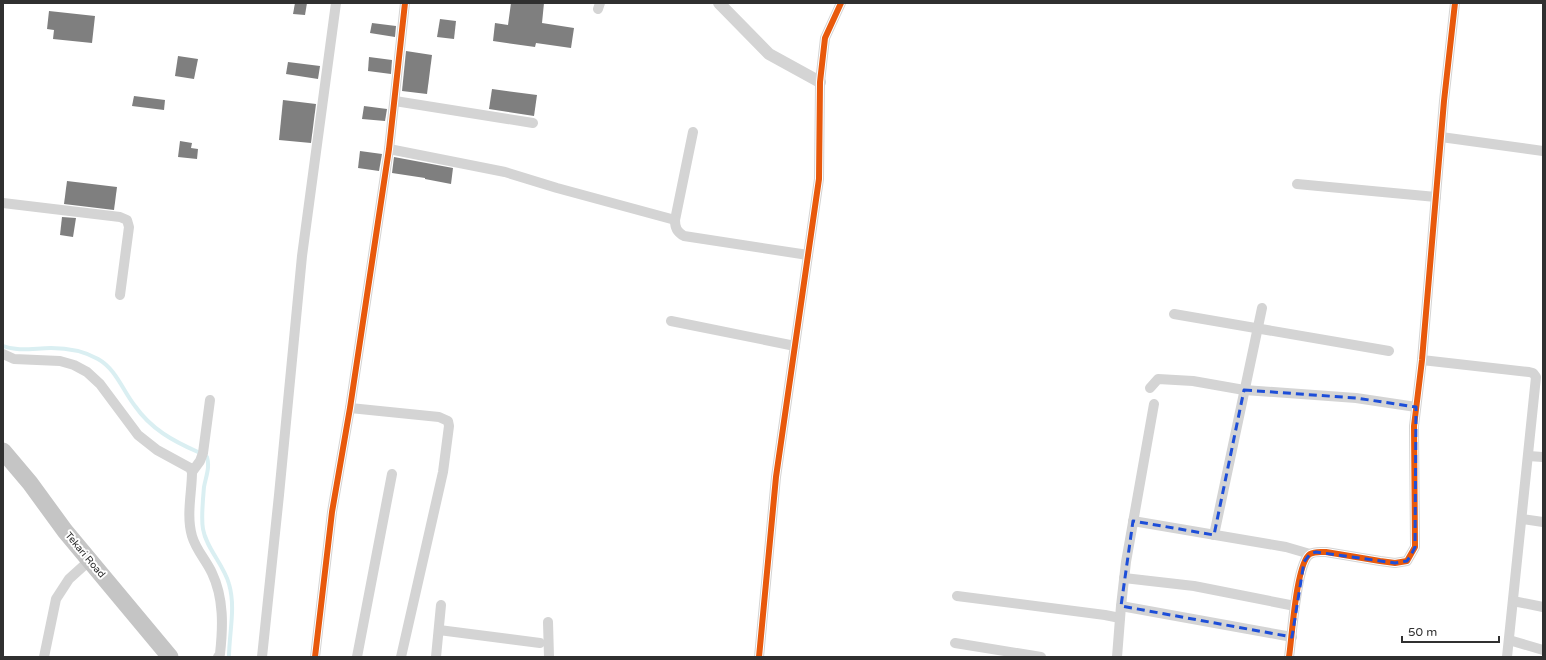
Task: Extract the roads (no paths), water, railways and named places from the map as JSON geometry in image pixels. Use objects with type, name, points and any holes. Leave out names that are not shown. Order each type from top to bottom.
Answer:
[{"type":"highway","name":"Tekari Road","points":[[3,451],[30,483],[65,531],[166,655]]},
{"type":"street","points":[[262,657],[280,495],[302,256],[336,3]]},
{"type":"street","points":[[314,657],[332,512],[350,408],[389,149],[405,3]]},
{"type":"street","points":[[719,3],[769,54],[820,82]]},
{"type":"street","points":[[759,657],[776,478],[819,179],[820,82],[825,38],[841,3]]},
{"type":"street","points":[[1133,521],[1286,547],[1310,554],[1326,552],[1395,563],[1407,561],[1411,555],[1416,546],[1414,426],[1422,360],[1441,137],[1455,3]]},
{"type":"street","points":[[395,101],[533,123]]},
{"type":"street","points":[[693,132],[676,220],[677,230],[684,236],[808,254]]},
{"type":"street","points":[[1441,137],[1543,151]]},
{"type":"street","points":[[389,149],[505,172],[557,188],[676,220]]},
{"type":"street","points":[[1297,184],[1436,197]]},
{"type":"street","points":[[3,203],[120,217],[127,220],[129,227],[120,296]]},
{"type":"street","points":[[1214,535],[1262,308]]},
{"type":"street","points":[[1174,314],[1389,351]]},
{"type":"street","points":[[671,321],[795,346]]},
{"type":"street","points":[[3,354],[20,360],[60,361],[74,364],[87,372],[100,384],[138,435],[157,450],[188,466],[192,472]]},
{"type":"street","points":[[1422,360],[1533,373],[1535,374],[1537,380],[1539,403],[1528,456],[1507,657]]},
{"type":"street","points":[[1150,388],[1158,379],[1193,381],[1244,390],[1356,398],[1416,407]]},
{"type":"street","points":[[210,400],[203,454],[192,472],[190,513],[191,534],[199,552],[212,572],[219,595],[222,625],[220,654],[218,657]]},
{"type":"street","points":[[1117,657],[1124,578],[1154,404]]},
{"type":"street","points":[[350,408],[438,417],[448,421],[449,426],[443,472],[401,657]]},
{"type":"street","points":[[1528,456],[1543,458]]},
{"type":"street","points":[[357,657],[392,474]]},
{"type":"street","points":[[1522,519],[1543,522]]},
{"type":"street","points":[[1290,657],[1295,606],[1301,570],[1304,562],[1310,554]]},
{"type":"street","points":[[44,657],[56,599],[69,579],[90,560]]},
{"type":"street","points":[[1124,578],[1194,586],[1295,606]]},
{"type":"street","points":[[957,596],[1120,618]]},
{"type":"street","points":[[1513,601],[1543,607]]},
{"type":"street","points":[[436,657],[441,605]]},
{"type":"street","points":[[1121,606],[1292,636]]},
{"type":"street","points":[[548,622],[549,657]]},
{"type":"street","points":[[438,630],[540,643]]},
{"type":"street","points":[[1509,640],[1543,650]]},
{"type":"street","points":[[955,643],[1041,657]]},
{"type":"waterway","points":[[3,346],[15,349],[70,349],[98,359],[110,368],[141,414],[155,428],[171,439],[198,452]]},
{"type":"waterway","points":[[207,457],[208,468],[204,487],[202,524],[208,543],[227,577],[231,593],[232,611],[229,657]]}]
